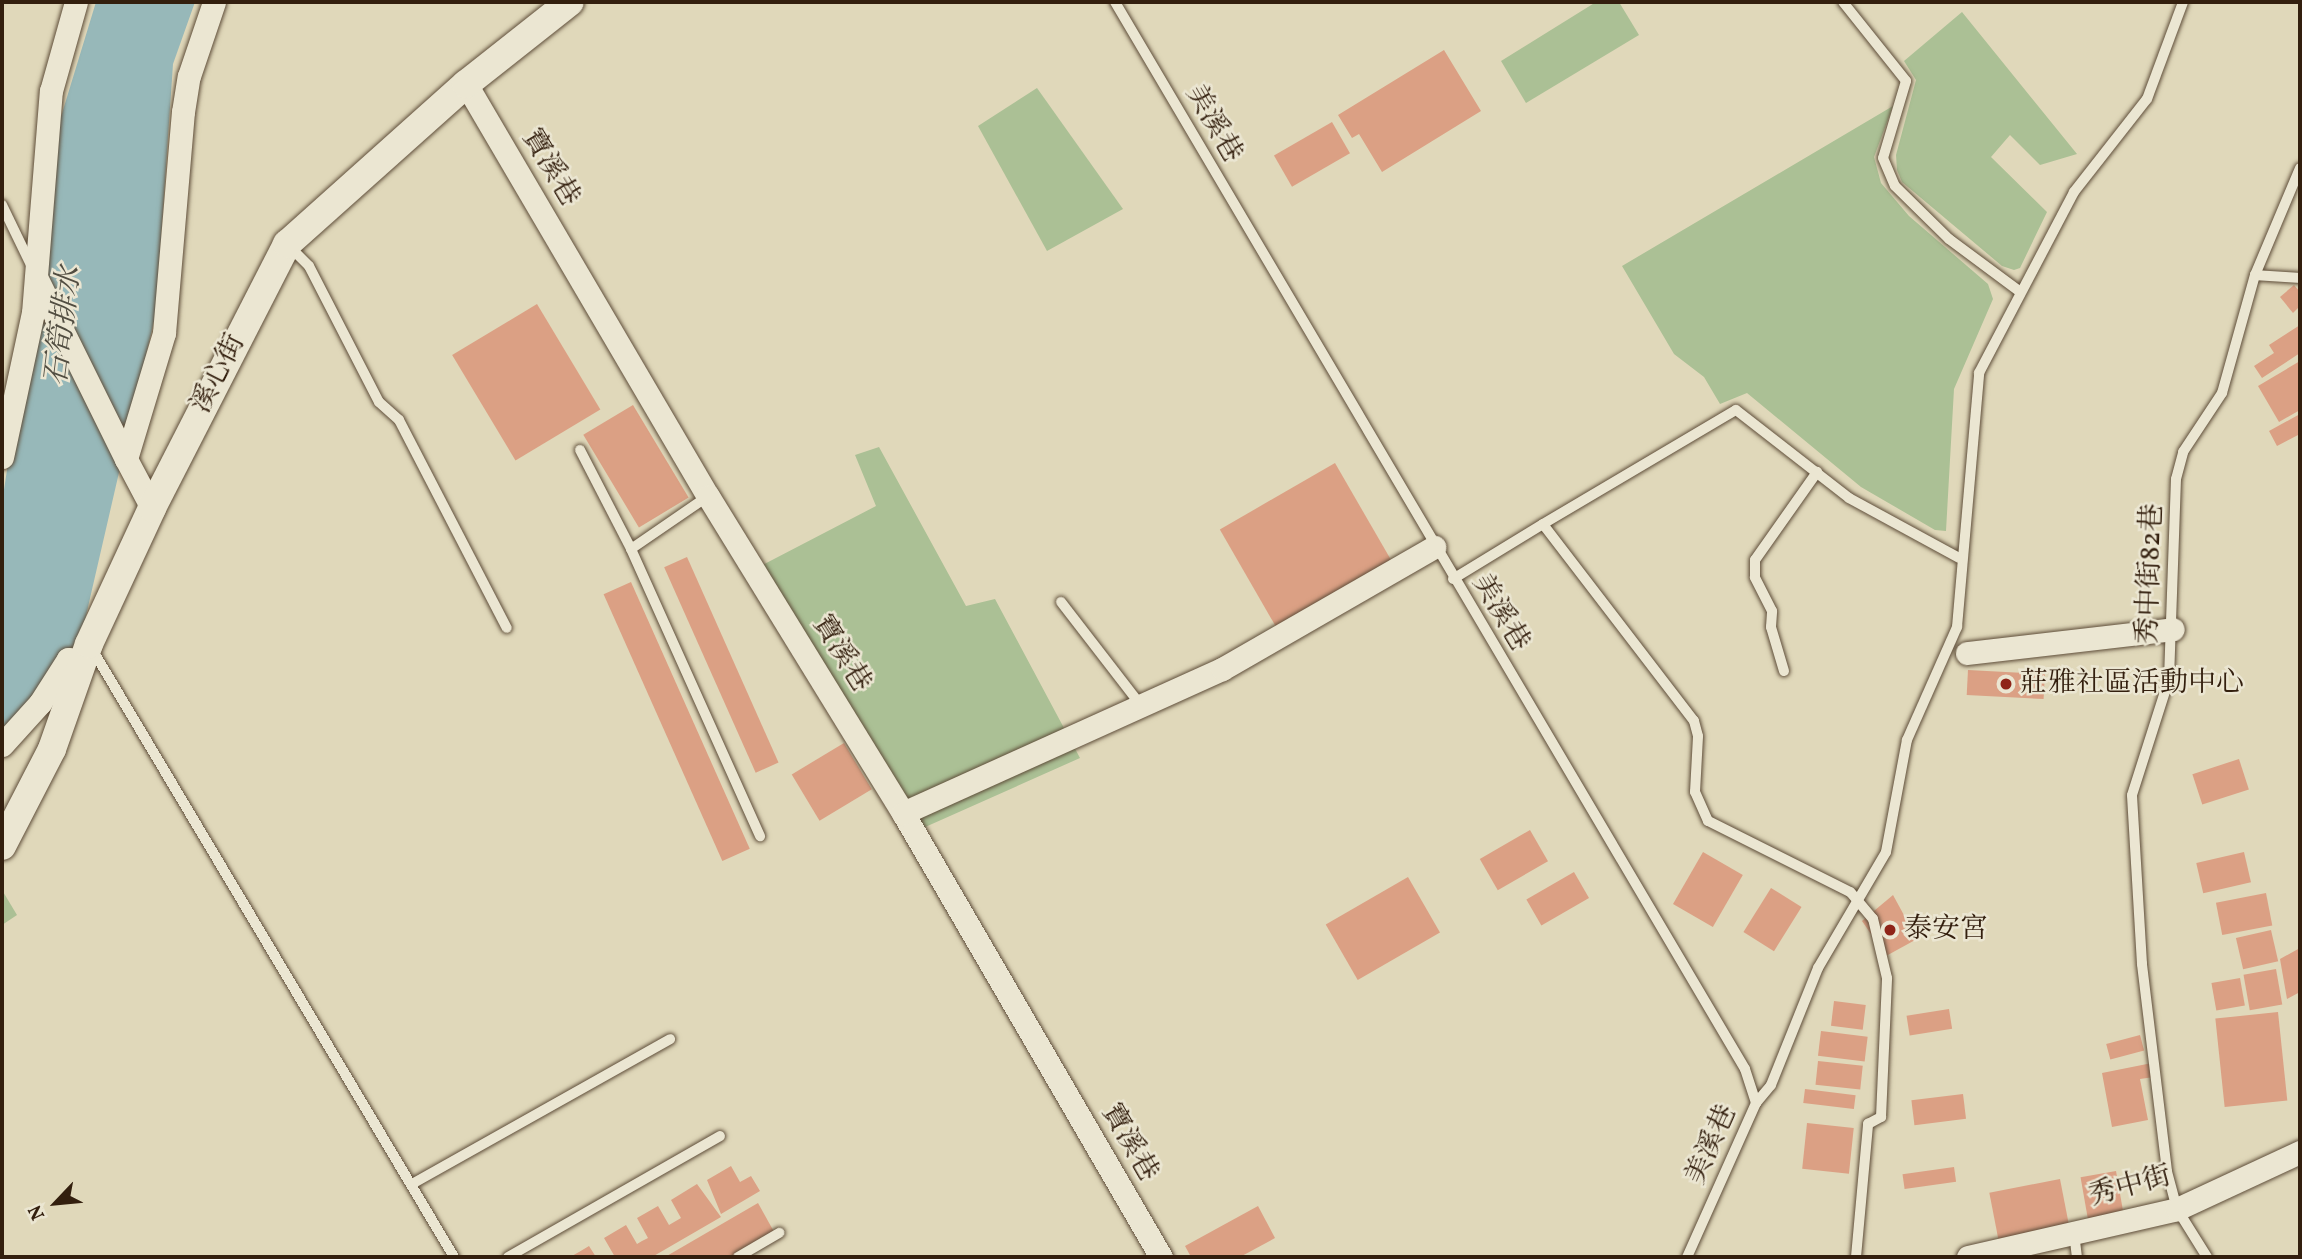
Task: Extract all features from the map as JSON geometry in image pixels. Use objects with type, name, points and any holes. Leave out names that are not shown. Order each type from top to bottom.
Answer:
[{"type":"street","points":[[2,457],[37,279],[51,91],[76,2]]},
{"type":"street","points":[[127,459],[163,333],[183,113],[189,76],[214,2]]},
{"type":"street","name":"溪心街","points":[[2,846],[52,749],[86,653],[152,508],[287,244],[466,84],[570,2]]},
{"type":"street","name":"寶溪巷","points":[[466,84],[709,496],[903,813],[1161,1257]]},
{"type":"street","points":[[37,279],[152,508]]},
{"type":"street","points":[[903,813],[1139,704],[1222,669],[1434,547]]},
{"type":"street","points":[[1967,653],[2173,629]]},
{"type":"street","points":[[2,745],[40,703],[68,659],[86,653]]},
{"type":"street","name":"秀中街","points":[[1968,1257],[2177,1209],[2300,1152]]},
{"type":"lane","name":"美溪巷","points":[[1115,2],[1434,547],[1745,1069],[1756,1103],[1686,1257]]},
{"type":"lane","points":[[1843,2],[1906,81],[1883,158],[1895,186],[1968,255],[2019,291]]},
{"type":"lane","points":[[1756,1103],[1771,1085],[1818,968],[1857,896],[1886,852],[1907,740],[1956,627],[1959,558],[1976,383],[2019,291],[2074,192],[2147,99],[2183,2]]},
{"type":"lane","name":"秀中街82巷","points":[[2207,1257],[2177,1209],[2167,1171],[2142,964],[2133,795],[2169,680],[2173,629],[2176,479],[2183,452],[2222,393],[2255,275],[2300,168]]},
{"type":"lane","points":[[2,205],[37,279]]},
{"type":"lane","points":[[287,244],[309,266],[379,402],[399,420],[508,628]]},
{"type":"lane","points":[[2255,275],[2300,278]]},
{"type":"lane","points":[[1453,579],[1730,410],[1745,412],[1849,498],[1959,558]]},
{"type":"lane","points":[[580,450],[631,549],[760,836]]},
{"type":"lane","points":[[1784,671],[1771,627],[1772,611],[1757,586],[1754,568],[1758,552],[1817,472]]},
{"type":"lane","points":[[631,549],[709,496]]},
{"type":"lane","points":[[1543,524],[1693,721],[1698,736],[1695,792],[1708,821],[1857,896],[1873,919],[1887,978],[1881,1117],[1868,1124],[1856,1257]]},
{"type":"lane","points":[[1061,601],[1139,704]]},
{"type":"lane","points":[[86,653],[412,1184],[454,1257]]},
{"type":"lane","points":[[412,1184],[670,1039]]},
{"type":"lane","points":[[508,1257],[720,1136]]},
{"type":"lane","points":[[737,1257],[779,1233]]},
{"type":"lane","points":[[2074,1233],[2077,1257]]},
{"type":"green space","points":[[1596,2],[1619,2],[1639,35],[1526,103],[1501,61]]},
{"type":"green space","points":[[1962,12],[2077,154],[2040,165],[2010,135],[1991,157],[2047,212],[2020,268],[2014,270],[2002,266],[1902,182],[1897,170],[1896,155],[1916,80],[1904,61]]},
{"type":"green space","points":[[1037,88],[1123,209],[1047,251],[978,126]]},
{"type":"green space","points":[[1893,106],[1874,157],[1881,183],[1909,216],[1988,284],[1993,299],[1954,389],[1946,531],[1935,530],[1861,487],[1747,393],[1720,404],[1704,377],[1674,354],[1622,266]]},
{"type":"green space","points":[[879,447],[966,606],[995,599],[1080,758],[914,832],[755,569],[876,506],[855,455]]},
{"type":"green space","points":[[2,890],[17,915],[2,925]]},
{"type":"water","name":"石筍排水","points":[[96,2],[195,2],[173,64],[156,312],[76,659],[2,754],[2,503],[60,120]]},
{"type":"building","points":[[1444,50],[1481,111],[1382,172],[1359,134],[1352,138],[1338,115]]},
{"type":"building","points":[[1332,122],[1350,153],[1292,187],[1274,156]]},
{"type":"building","points":[[2294,285],[2300,292],[2300,306],[2293,313],[2280,297]]},
{"type":"building","points":[[537,304],[600,409],[515,460],[452,355]]},
{"type":"building","points":[[2300,325],[2300,353],[2262,378],[2254,366],[2274,353],[2269,345]]},
{"type":"building","points":[[2300,361],[2300,410],[2279,422],[2258,386]]},
{"type":"building","points":[[633,405],[689,498],[639,527],[583,435]]},
{"type":"building","points":[[2300,414],[2300,434],[2277,446],[2269,431]]},
{"type":"building","points":[[1335,463],[1398,572],[1283,639],[1220,530]]},
{"type":"building","points":[[687,557],[779,763],[756,773],[664,567]]},
{"type":"building","points":[[631,582],[750,849],[722,861],[604,594]]},
{"type":"building","name":"莊雅社區活動中心","points":[[1968,670],[2045,674],[2044,699],[1967,695]]},
{"type":"building","points":[[844,743],[872,789],[820,821],[792,774]]},
{"type":"building","points":[[2239,759],[2249,789],[2202,805],[2192,774]]},
{"type":"building","points":[[1530,830],[1548,861],[1498,890],[1480,859]]},
{"type":"building","points":[[1703,852],[1743,875],[1713,927],[1673,904]]},
{"type":"building","points":[[2244,852],[2251,882],[2203,893],[2196,863]]},
{"type":"building","points":[[1574,872],[1589,898],[1541,925],[1526,899]]},
{"type":"building","points":[[1408,877],[1440,932],[1358,980],[1326,925]]},
{"type":"building","points":[[1771,888],[1802,907],[1774,951],[1743,932]]},
{"type":"building","points":[[2266,893],[2272,925],[2222,935],[2216,903]]},
{"type":"building","name":"泰安宮","points":[[1893,895],[1917,939],[1886,956],[1862,921]]},
{"type":"building","points":[[2271,930],[2278,961],[2243,969],[2236,938]]},
{"type":"building","points":[[2300,948],[2300,992],[2287,999],[2280,959]]},
{"type":"building","points":[[2276,969],[2282,1004],[2250,1010],[2244,975]]},
{"type":"building","points":[[2240,978],[2245,1006],[2216,1011],[2211,983]]},
{"type":"building","points":[[1834,1001],[1866,1005],[1863,1030],[1831,1026]]},
{"type":"building","points":[[1949,1009],[1952,1029],[1910,1035],[1907,1016]]},
{"type":"building","points":[[2278,1012],[2287,1101],[2225,1107],[2215,1019]]},
{"type":"building","points":[[1821,1031],[1868,1037],[1865,1062],[1818,1056]]},
{"type":"building","points":[[2140,1035],[2144,1050],[2110,1060],[2106,1044]]},
{"type":"building","points":[[1818,1061],[1863,1066],[1860,1090],[1815,1085]]},
{"type":"building","points":[[2152,1063],[2154,1077],[2140,1079],[2148,1120],[2112,1127],[2102,1073]]},
{"type":"building","points":[[1805,1089],[1856,1095],[1854,1109],[1803,1103]]},
{"type":"building","points":[[1963,1094],[1966,1119],[1914,1125],[1911,1100]]},
{"type":"building","points":[[1807,1123],[1854,1128],[1849,1174],[1802,1169]]},
{"type":"building","points":[[731,1166],[740,1182],[751,1176],[760,1191],[721,1214],[707,1180]]},
{"type":"building","points":[[1954,1167],[1956,1182],[1905,1189],[1903,1174]]},
{"type":"building","points":[[2116,1171],[2125,1222],[2090,1228],[2081,1177]]},
{"type":"building","points":[[2060,1179],[2071,1235],[2000,1249],[1989,1193]]},
{"type":"building","points":[[697,1184],[721,1217],[652,1257],[615,1257],[604,1238],[626,1225],[637,1244],[648,1238],[637,1218],[658,1206],[669,1225],[681,1218],[671,1200]]},
{"type":"building","points":[[758,1203],[777,1237],[741,1257],[665,1257]]},
{"type":"building","points":[[1258,1206],[1275,1238],[1240,1257],[1191,1257],[1185,1246]]},
{"type":"building","points":[[589,1246],[596,1257],[570,1257],[579,1252]]},
{"type":"place","name":"莊雅社區活動中心","points":[[2006,684]]},
{"type":"place","name":"泰安宮","points":[[1890,930]]}]
